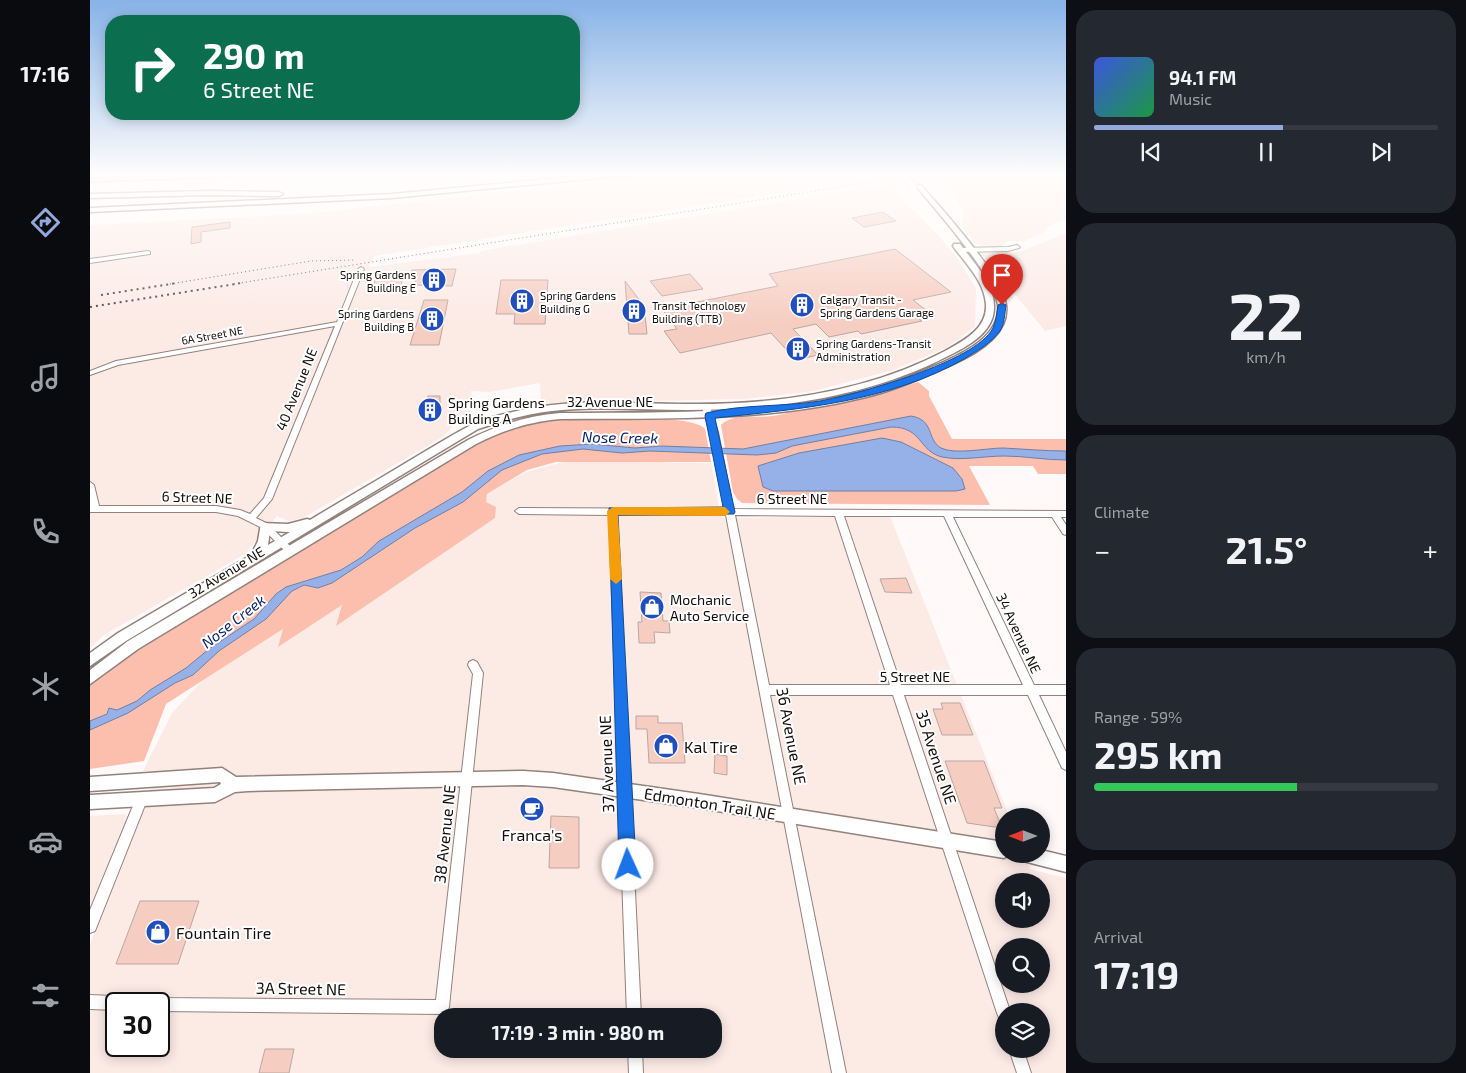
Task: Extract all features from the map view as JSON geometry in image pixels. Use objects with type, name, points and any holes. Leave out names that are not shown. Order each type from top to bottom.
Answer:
[{"type":"main road","name":"32 Avenue NE","points":[[90,678],[134,645],[286,547],[456,451],[501,428],[537,418],[708,411],[773,402],[850,388],[905,372],[955,350],[971,340],[986,325],[990,303],[982,282],[965,250],[945,224]]},
{"type":"main road","name":"32 Avenue NE","points":[[90,660],[122,637],[255,558],[286,547],[323,517],[458,436],[495,420],[554,408],[708,411]]},
{"type":"main road","points":[[255,558],[264,542],[265,526],[288,528],[323,517]]},
{"type":"main road","name":"Edmonton Trail NE","points":[[90,784],[222,775],[234,785]]},
{"type":"main road","name":"Edmonton Trail NE","points":[[90,802],[215,795],[234,785],[467,778],[553,780],[995,848]]},
{"type":"main road","points":[[1050,860],[1066,864]]},
{"type":"street","points":[[965,250],[1017,247]]},
{"type":"street","points":[[90,260],[148,253]]},
{"type":"street","name":"40 Avenue NE","points":[[252,517],[268,499],[360,269]]},
{"type":"street","name":"6A Street NE","points":[[90,373],[116,363],[339,323]]},
{"type":"street","name":"36 Avenue NE","points":[[708,411],[721,466],[839,1073]]},
{"type":"street","points":[[90,484],[93,509]]},
{"type":"street","name":"6 Street NE","points":[[93,509],[216,509],[240,513],[252,517],[265,526],[286,547]]},
{"type":"street","name":"6 Street NE","points":[[518,511],[1066,514]]},
{"type":"street","name":"37 Avenue NE","points":[[613,511],[634,1008]]},
{"type":"street","name":"35 Avenue NE","points":[[838,512],[1001,1003]]},
{"type":"street","name":"34 Avenue NE","points":[[947,513],[1066,764]]},
{"type":"street","points":[[1054,513],[1066,532]]},
{"type":"street","name":"38 Avenue NE","points":[[442,1007],[478,673],[473,666]]},
{"type":"street","name":"5 Street NE","points":[[765,690],[1066,690]]},
{"type":"street","points":[[90,926],[142,800]]},
{"type":"street","name":"3A Street NE","points":[[90,1002],[105,1002]]},
{"type":"street","name":"3A Street NE","points":[[170,1004],[442,1007]]},
{"type":"street","points":[[635,1058],[636,1073]]},
{"type":"street","points":[[1019,1058],[1024,1073]]},
{"type":"shaded area","points":[[578,224],[374,256],[369,267],[480,253],[480,251],[645,224],[927,224],[957,258],[976,288],[975,327],[946,348],[893,370],[814,391],[745,399],[541,403],[540,383],[490,392],[471,391],[471,394],[474,396],[472,402],[467,406],[472,415],[453,425],[441,438],[303,518],[288,521],[277,516],[245,554],[104,635],[90,648],[90,225]]},
{"type":"shaded area","points":[[1053,224],[1048,226],[1046,231],[1024,241],[1008,241],[1000,247],[981,246],[975,243],[961,225]]},
{"type":"shaded area","points":[[1066,233],[1066,326],[1045,331],[981,253],[1019,252]]},
{"type":"shaded area","points":[[918,382],[929,391],[929,396],[952,439],[1066,439],[1066,474],[1038,474],[1033,466],[969,466],[990,505],[742,503],[737,499],[733,492],[721,425],[726,421],[739,417],[766,417],[831,404],[875,395]]},
{"type":"shaded area","points":[[638,418],[696,424],[705,429],[711,462],[556,462],[527,470],[487,494],[486,502],[496,507],[495,518],[336,626],[342,605],[278,647],[283,629],[166,704],[144,761],[90,769],[90,685],[111,667],[487,437],[514,427],[563,419]]},
{"type":"shaded area","points":[[567,461],[711,463],[721,518],[890,516],[1006,808],[995,808],[995,863],[1028,863],[1030,869],[1046,873],[995,873],[995,928],[1050,928],[1050,874],[1066,878],[1066,1073],[90,1073],[90,944],[158,771],[143,771],[172,713],[202,681],[284,628],[279,646],[342,605],[337,625],[486,502],[487,494],[526,472]]},
{"type":"shaded area","points":[[126,814],[125,824],[90,912],[90,816]]},
{"type":"water","points":[[911,416],[924,421],[936,444],[947,450],[963,451],[1003,448],[1066,451],[1066,460],[1012,456],[942,457],[928,450],[909,431],[891,427],[792,446],[776,453],[757,455],[650,451],[622,453],[583,449],[542,454],[502,470],[463,502],[415,528],[332,583],[318,588],[304,585],[292,591],[266,619],[219,651],[193,675],[175,683],[128,713],[90,730],[90,721],[107,714],[109,708],[117,710],[137,701],[150,690],[186,668],[209,649],[254,619],[276,594],[286,587],[341,570],[362,557],[379,541],[462,492],[488,471],[519,455],[560,446],[593,444],[635,448],[662,446],[743,449]]},
{"type":"water","points":[[882,438],[901,442],[953,468],[962,479],[965,489],[956,491],[773,491],[763,487],[758,466],[799,453]]},
{"type":"building","points":[[230,224],[230,228],[201,232],[201,242],[191,244],[192,227]]},
{"type":"building","points":[[860,224],[880,224],[864,227]]},
{"type":"building","name":"Calgary Transit - Spring Gardens Garage","points":[[895,249],[951,292],[913,300],[932,315],[918,318],[922,321],[861,334],[858,331],[829,337],[816,324],[793,329],[818,355],[796,360],[771,333],[680,353],[664,331],[677,329],[662,309],[778,286],[769,274]]},
{"type":"building","name":"Spring Gardens Building E","points":[[456,269],[452,286],[414,285],[417,276],[410,276],[412,270]]},
{"type":"building","points":[[690,274],[703,289],[662,296],[650,281]]},
{"type":"building","points":[[376,278],[403,278],[399,292],[371,292]]},
{"type":"building","name":"Spring Gardens Building G","points":[[501,280],[548,280],[545,324],[514,324],[515,314],[496,314]]},
{"type":"building","name":"Transit Technology Building (TTB)","points":[[625,281],[644,306],[647,334],[629,334]]},
{"type":"building","name":"Spring Gardens Building B","points":[[424,300],[448,300],[439,345],[410,345]]},
{"type":"building","name":"Spring Gardens Building A","points":[[428,396],[440,396],[440,405],[437,405],[434,417],[423,417]]},
{"type":"building","points":[[906,578],[912,593],[885,592],[880,579]]},
{"type":"building","name":"Mochanic Auto Service","points":[[640,592],[661,593],[663,621],[669,621],[670,633],[654,632],[655,643],[639,643],[638,622],[642,622]]},
{"type":"building","points":[[941,703],[960,703],[973,735],[942,735],[933,709],[943,709]]},
{"type":"building","name":"Kal Tire","points":[[636,716],[658,716],[658,723],[682,723],[685,763],[649,763],[647,729],[636,729]]},
{"type":"building","points":[[715,754],[727,756],[727,775],[714,773]]},
{"type":"building","points":[[945,761],[984,761],[1002,808],[994,808],[995,827],[967,823]]},
{"type":"building","points":[[551,816],[579,817],[579,868],[549,868]]},
{"type":"building","name":"Fountain Tire","points":[[140,901],[199,901],[178,964],[116,964]]},
{"type":"building","points":[[265,1049],[294,1049],[289,1073],[259,1073]]},
{"type":"railway","points":[[234,284],[608,224]]},
{"type":"railway","points":[[170,284],[311,261],[356,260]]},
{"type":"railway","points":[[101,295],[177,283]]},
{"type":"railway","points":[[90,307],[242,283]]},
{"type":"slow traffic","points":[[616,579],[613,511],[725,512]]},
{"type":"place","name":"Spring Gardens Building E","points":[[434,280]]},
{"type":"place","name":"Spring Gardens Building G","points":[[522,301]]},
{"type":"place","name":"Calgary Transit - Spring Gardens Garage","points":[[802,305]]},
{"type":"place","name":"Transit Technology Building (TTB)","points":[[634,311]]},
{"type":"place","name":"Spring Gardens Building B","points":[[432,319]]},
{"type":"place","name":"Spring Gardens-Transit Administration","points":[[798,349]]},
{"type":"place","name":"Spring Gardens Building A","points":[[430,410]]},
{"type":"place","name":"Mochanic Auto Service","points":[[652,607]]},
{"type":"place","name":"Kal Tire","points":[[666,746]]},
{"type":"place","name":"Franca's","points":[[532,809]]},
{"type":"place","name":"Fountain Tire","points":[[158,932]]},
{"type":"route","points":[[628,865],[613,511],[730,512],[710,416],[820,404],[881,389],[915,378],[940,368],[983,344],[997,329],[1002,305]]},
{"type":"water label","name":"Nose Creek","points":[[620,437]]},
{"type":"water label","name":"Nose Creek","points":[[233,621]]}]
